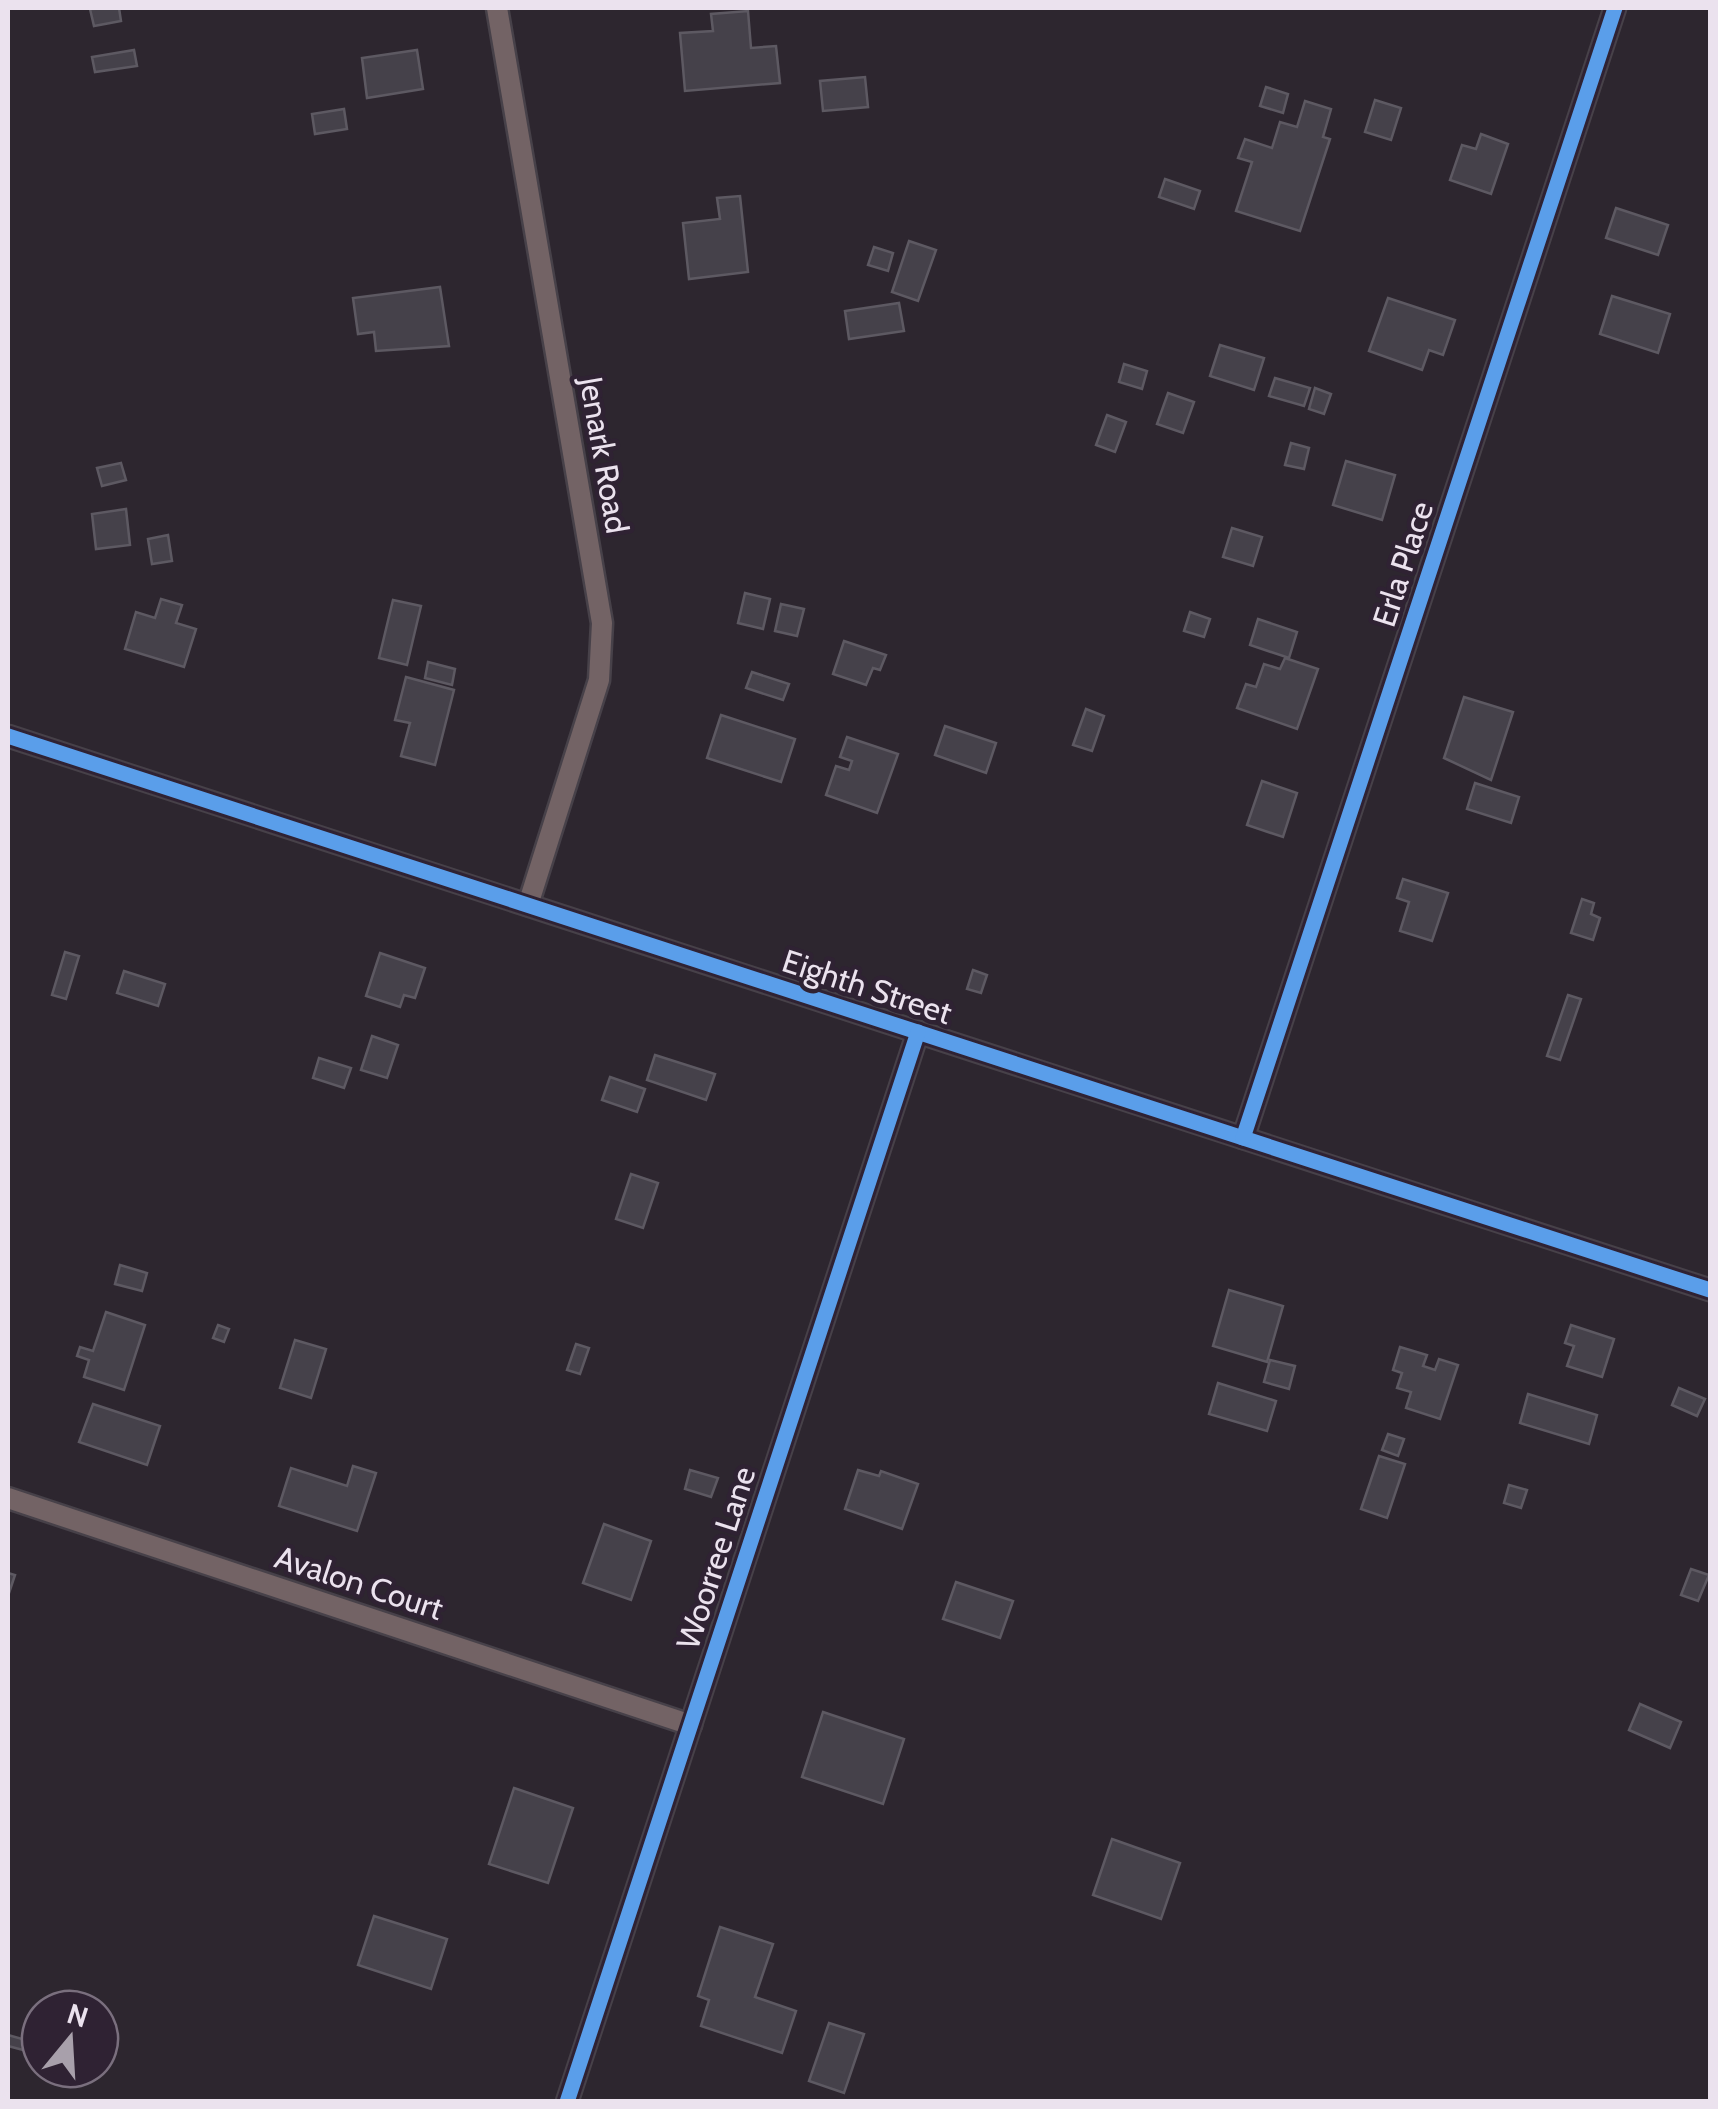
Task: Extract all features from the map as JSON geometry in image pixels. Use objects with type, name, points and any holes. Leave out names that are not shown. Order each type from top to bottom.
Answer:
[{"type":"street","name":"Jenark Road","points":[[497,8],[602,623],[599,680],[528,905]]},
{"type":"street","name":"Erla Place","points":[[1243,1138],[1615,8]]},
{"type":"street","name":"Eighth Street","points":[[8,736],[1710,1290]]},
{"type":"street","name":"Woorree Lane","points":[[568,2102],[918,1032]]},
{"type":"street","name":"Avalon Court","points":[[8,1498],[691,1724]]},
{"type":"building","points":[[119,8],[121,21],[94,26],[90,9]]},
{"type":"building","points":[[748,11],[751,48],[776,46],[780,83],[685,91],[680,33],[713,31],[711,14]]},
{"type":"building","points":[[134,50],[137,66],[95,72],[92,57]]},
{"type":"building","points":[[417,50],[423,89],[367,98],[362,58]]},
{"type":"building","points":[[865,77],[868,107],[823,111],[820,81]]},
{"type":"building","points":[[1266,87],[1288,94],[1283,113],[1260,106]]},
{"type":"building","points":[[1375,100],[1401,108],[1391,140],[1365,132]]},
{"type":"building","points":[[1305,101],[1331,109],[1323,137],[1330,139],[1300,231],[1236,211],[1252,162],[1238,158],[1245,139],[1272,148],[1280,122],[1297,127]]},
{"type":"building","points":[[344,109],[347,129],[315,134],[312,114]]},
{"type":"building","points":[[1481,134],[1508,144],[1491,194],[1450,180],[1462,145],[1476,149]]},
{"type":"building","points":[[1165,179],[1200,191],[1194,209],[1159,197]]},
{"type":"building","points":[[740,196],[748,272],[689,279],[683,223],[720,219],[717,198]]},
{"type":"building","points":[[1616,208],[1668,225],[1658,255],[1606,238]]},
{"type":"building","points":[[909,241],[936,250],[918,301],[892,292]]},
{"type":"building","points":[[874,247],[893,253],[888,271],[868,265]]},
{"type":"building","points":[[440,287],[449,346],[376,351],[374,332],[358,334],[353,298]]},
{"type":"building","points":[[1612,296],[1670,314],[1658,353],[1600,334]]},
{"type":"building","points":[[1388,298],[1455,320],[1443,355],[1429,350],[1422,370],[1369,351]]},
{"type":"building","points":[[899,303],[904,331],[849,339],[845,311]]},
{"type":"building","points":[[1220,345],[1264,358],[1254,390],[1210,376]]},
{"type":"building","points":[[1124,364],[1147,371],[1142,389],[1119,382]]},
{"type":"building","points":[[1275,378],[1310,388],[1304,406],[1269,396]]},
{"type":"building","points":[[1315,388],[1331,394],[1324,414],[1309,409]]},
{"type":"building","points":[[1168,393],[1194,402],[1183,433],[1157,424]]},
{"type":"building","points":[[1107,415],[1126,422],[1115,452],[1096,445]]},
{"type":"building","points":[[1291,443],[1309,448],[1304,469],[1285,465]]},
{"type":"building","points":[[1346,461],[1395,475],[1382,520],[1333,505]]},
{"type":"building","points":[[121,463],[126,480],[102,486],[97,468]]},
{"type":"building","points":[[126,509],[130,545],[96,549],[92,514]]},
{"type":"building","points":[[1232,528],[1262,537],[1253,566],[1223,557]]},
{"type":"building","points":[[168,535],[172,561],[152,564],[148,539]]},
{"type":"building","points":[[745,593],[770,599],[763,629],[738,623]]},
{"type":"building","points":[[161,599],[182,605],[176,623],[196,629],[184,667],[125,649],[136,612],[155,618]]},
{"type":"building","points":[[393,600],[421,606],[407,665],[379,658]]},
{"type":"building","points":[[781,604],[804,609],[797,636],[775,631]]},
{"type":"building","points":[[1190,612],[1210,619],[1204,637],[1184,631]]},
{"type":"building","points":[[1258,619],[1297,632],[1289,658],[1250,645]]},
{"type":"building","points":[[844,641],[886,655],[880,670],[873,668],[866,685],[833,674]]},
{"type":"building","points":[[1285,658],[1318,669],[1297,729],[1237,708],[1246,684],[1256,687],[1264,664],[1280,669]]},
{"type":"building","points":[[428,662],[455,669],[452,685],[425,678]]},
{"type":"building","points":[[752,672],[789,684],[783,700],[746,688]]},
{"type":"building","points":[[406,677],[454,690],[435,765],[401,756],[410,723],[395,720]]},
{"type":"building","points":[[1464,697],[1513,712],[1491,780],[1444,758]]},
{"type":"building","points":[[1086,709],[1104,716],[1092,751],[1073,745]]},
{"type":"building","points":[[721,715],[795,739],[781,782],[707,758]]},
{"type":"building","points":[[945,726],[996,743],[986,773],[935,755]]},
{"type":"building","points":[[847,737],[898,754],[877,813],[826,795],[836,766],[849,770],[852,761],[840,757]]},
{"type":"building","points":[[1262,781],[1297,793],[1283,837],[1247,825]]},
{"type":"building","points":[[1475,783],[1519,797],[1511,823],[1467,809]]},
{"type":"building","points":[[1403,879],[1448,893],[1432,941],[1400,931],[1409,902],[1397,898]]},
{"type":"building","points":[[1582,899],[1594,903],[1591,914],[1600,918],[1593,940],[1571,933]]},
{"type":"building","points":[[65,952],[79,956],[66,999],[52,995]]},
{"type":"building","points":[[380,953],[425,968],[415,998],[404,995],[400,1007],[366,996]]},
{"type":"building","points":[[973,970],[987,975],[981,993],[967,989]]},
{"type":"building","points":[[124,971],[165,984],[158,1006],[117,993]]},
{"type":"building","points":[[1568,995],[1581,999],[1560,1060],[1547,1056]]},
{"type":"building","points":[[372,1036],[398,1045],[387,1078],[361,1070]]},
{"type":"building","points":[[655,1055],[715,1074],[706,1100],[647,1080]]},
{"type":"building","points":[[319,1058],[351,1068],[344,1088],[313,1078]]},
{"type":"building","points":[[610,1077],[645,1089],[637,1112],[602,1100]]},
{"type":"building","points":[[631,1174],[658,1183],[643,1228],[616,1219]]},
{"type":"building","points":[[120,1265],[147,1273],[142,1291],[115,1284]]},
{"type":"building","points":[[1229,1290],[1283,1306],[1267,1362],[1213,1346]]},
{"type":"building","points":[[106,1312],[145,1325],[124,1390],[84,1377],[89,1360],[77,1356],[80,1347],[93,1351]]},
{"type":"building","points":[[218,1325],[229,1329],[224,1342],[213,1338]]},
{"type":"building","points":[[1571,1325],[1614,1339],[1602,1377],[1567,1366],[1574,1346],[1565,1343]]},
{"type":"building","points":[[295,1340],[326,1349],[311,1398],[280,1388]]},
{"type":"building","points":[[576,1344],[589,1348],[580,1374],[567,1370]]},
{"type":"building","points":[[1400,1347],[1427,1355],[1423,1366],[1435,1370],[1439,1359],[1458,1365],[1440,1419],[1406,1408],[1411,1392],[1397,1388],[1402,1373],[1393,1370]]},
{"type":"building","points":[[1270,1360],[1295,1366],[1289,1389],[1264,1382]]},
{"type":"building","points":[[1218,1383],[1276,1401],[1267,1431],[1209,1414]]},
{"type":"building","points":[[1679,1388],[1705,1399],[1697,1416],[1672,1405]]},
{"type":"building","points":[[1528,1394],[1597,1415],[1589,1444],[1520,1423]]},
{"type":"building","points":[[93,1404],[160,1426],[147,1465],[79,1442]]},
{"type":"building","points":[[1388,1434],[1404,1439],[1398,1456],[1382,1450]]},
{"type":"building","points":[[1379,1456],[1405,1464],[1387,1518],[1361,1509]]},
{"type":"building","points":[[353,1466],[376,1473],[357,1531],[279,1506],[291,1468],[347,1486]]},
{"type":"building","points":[[690,1470],[718,1478],[711,1497],[685,1489]]},
{"type":"building","points":[[858,1470],[879,1476],[881,1471],[918,1484],[902,1529],[845,1509]]},
{"type":"building","points":[[1509,1485],[1527,1490],[1521,1508],[1504,1503]]},
{"type":"building","points":[[604,1524],[651,1541],[631,1600],[583,1583]]},
{"type":"building","points":[[1691,1569],[1709,1575],[1698,1601],[1681,1595]]},
{"type":"building","points":[[8,1573],[15,1575],[8,1596]]},
{"type":"building","points":[[956,1582],[1013,1601],[1000,1638],[943,1619]]},
{"type":"building","points":[[1640,1704],[1681,1722],[1670,1748],[1629,1730]]},
{"type":"building","points":[[823,1712],[904,1739],[883,1804],[802,1777]]},
{"type":"building","points":[[514,1788],[573,1808],[548,1883],[489,1864]]},
{"type":"building","points":[[1112,1839],[1180,1863],[1161,1919],[1093,1895]]},
{"type":"building","points":[[374,1916],[447,1939],[431,1989],[358,1965]]},
{"type":"building","points":[[720,1927],[773,1944],[755,1997],[796,2011],[782,2053],[701,2026],[709,2000],[698,1996]]},
{"type":"building","points":[[829,2023],[864,2034],[844,2093],[809,2081]]},
{"type":"building","points":[[8,2035],[20,2038],[20,2049],[8,2046]]},
{"type":"cycle path","points":[[1243,1138],[1615,8]]},
{"type":"cycle path","points":[[8,736],[1710,1290]]},
{"type":"cycle path","points":[[567,2102],[918,1032]]}]
